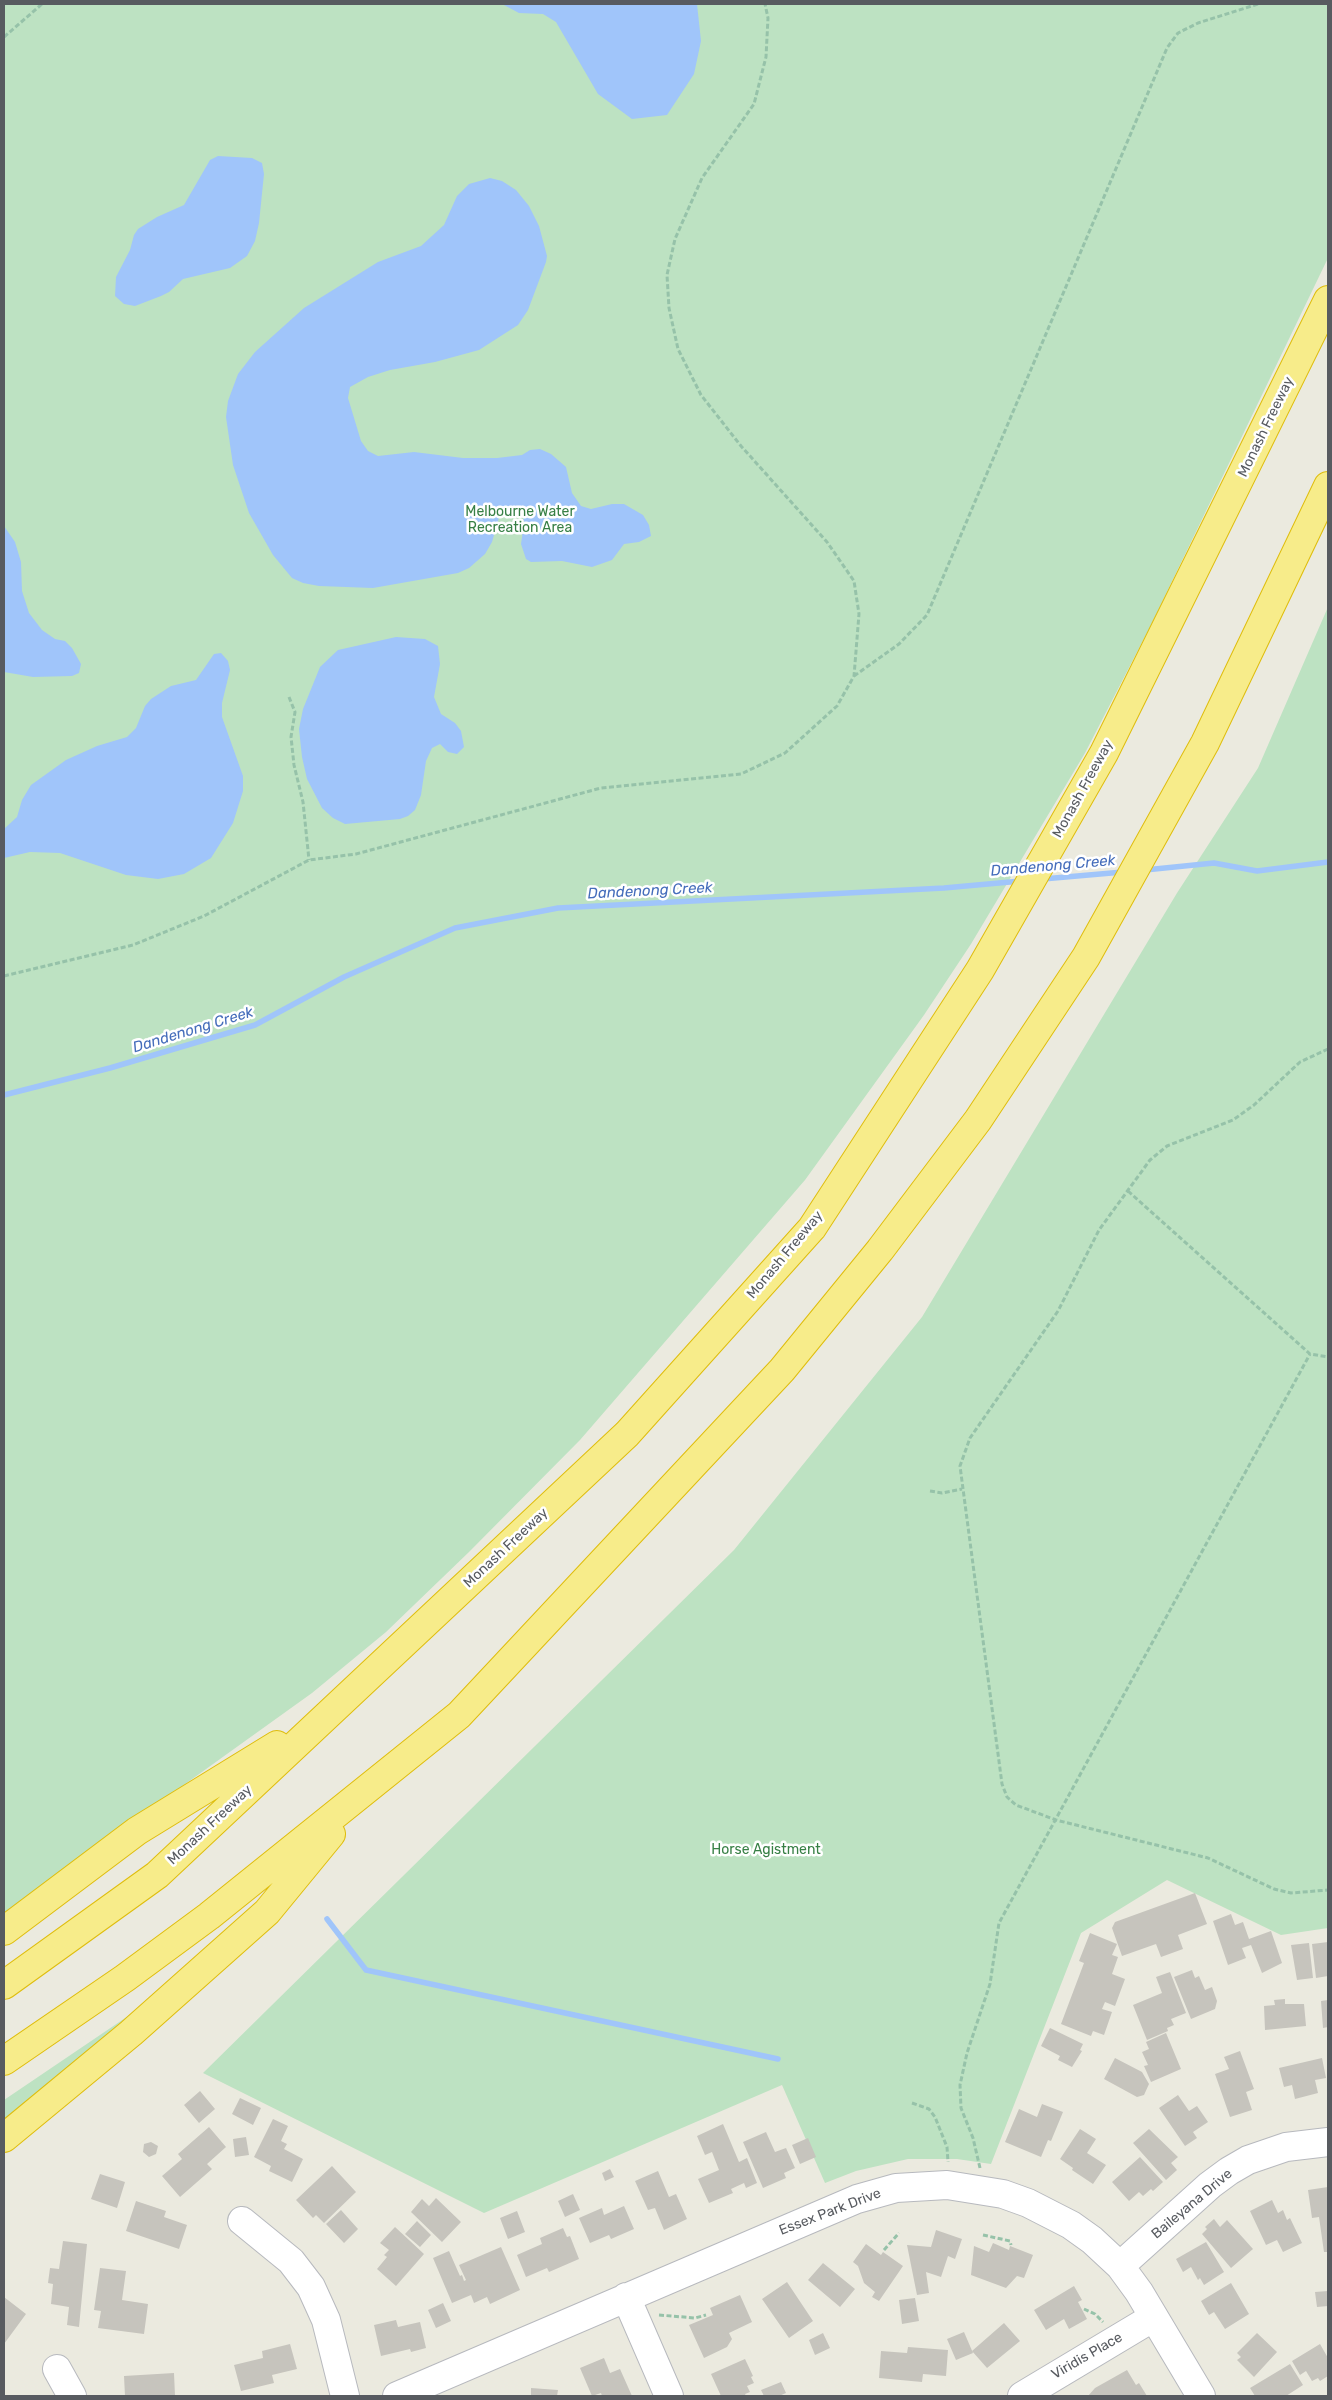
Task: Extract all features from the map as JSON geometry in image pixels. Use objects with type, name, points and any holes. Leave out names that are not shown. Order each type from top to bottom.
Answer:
[{"type":"highway","name":"Monash Freeway","points":[[4,1984],[157,1875],[324,1716],[628,1434],[812,1228],[980,970],[1104,753],[1328,300]]},
{"type":"highway","points":[[4,2061],[209,1916],[371,1784],[460,1715],[782,1370],[880,1250],[978,1120],[1086,957],[1204,744],[1328,486]]},
{"type":"highway","points":[[4,1931],[137,1831],[324,1716]]},
{"type":"highway","points":[[4,2138],[145,2021],[267,1912],[371,1784]]},
{"type":"street","name":"Baileyana Drive","points":[[1120,2266],[1210,2185],[1229,2171],[1248,2160],[1278,2149],[1308,2143],[1328,2142]]},
{"type":"street","name":"Essex Park Drive","points":[[397,2396],[857,2198],[912,2186],[947,2185],[1003,2194],[1051,2214],[1092,2240],[1120,2266],[1154,2316],[1201,2396]]},
{"type":"street","points":[[242,2221],[291,2261],[311,2287],[326,2320],[345,2396]]},
{"type":"street","points":[[626,2297],[668,2396]]},
{"type":"street","name":"Viridis Place","points":[[1022,2396],[1154,2316]]},
{"type":"street","points":[[57,2369],[72,2396]]},
{"type":"path","points":[[4,37],[42,4]]},
{"type":"path","points":[[4,976],[133,945],[204,916],[310,860],[356,854],[601,788],[741,774],[785,753],[837,706],[854,676],[860,614],[854,581],[826,542],[741,446],[701,395],[678,349],[669,308],[667,275],[675,239],[702,178],[754,104],[766,57],[768,18],[765,4]]},
{"type":"path","points":[[854,676],[899,644],[927,615],[1167,48],[1178,33],[1198,23],[1258,4]]},
{"type":"path","points":[[289,697],[295,712],[291,737],[294,764],[303,802],[310,860]]},
{"type":"path","points":[[1328,1049],[1300,1062],[1254,1105],[1233,1120],[1167,1146],[1150,1160],[1099,1230],[1058,1311],[970,1438],[962,1454],[960,1466],[1002,1784],[1007,1797],[1016,1805],[1056,1820],[1208,1858],[1274,1889],[1291,1893],[1328,1890]]},
{"type":"path","points":[[1128,1191],[1310,1354],[1328,1357]]},
{"type":"path","points":[[979,2189],[978,2155],[959,2097],[962,2071],[990,1984],[1000,1923],[1310,1354]]},
{"type":"path","points":[[930,1491],[942,1493],[962,1489]]},
{"type":"path","points":[[912,2103],[928,2109],[935,2117],[947,2147],[948,2162]]},
{"type":"path","points":[[884,2250],[899,2233]]},
{"type":"path","points":[[983,2235],[1010,2241],[1011,2244]]},
{"type":"path","points":[[1084,2308],[1095,2314],[1104,2324]]},
{"type":"path","points":[[656,2315],[695,2318],[706,2315]]},
{"type":"green space","name":"Melbourne Water Recreation Area","points":[[4,4],[1328,4],[1328,258],[1151,625],[1085,753],[971,944],[924,1015],[805,1180],[580,1440],[469,1552],[386,1632],[312,1693],[4,1914]]},
{"type":"green space","name":"Horse Agistment","points":[[1328,607],[1328,1928],[1281,1935],[1167,1880],[1081,1933],[991,2164],[957,2159],[908,2159],[856,2171],[825,2183],[782,2085],[484,2213],[203,2073],[734,1550],[922,1317],[1177,893],[1258,768]]},
{"type":"green space","points":[[134,2012],[4,2129],[4,2100]]},
{"type":"water","points":[[502,4],[697,4],[701,41],[694,74],[667,115],[632,119],[598,94],[556,22],[543,14],[519,13]]},
{"type":"water","points":[[218,156],[252,158],[262,163],[264,174],[259,223],[255,241],[247,256],[230,268],[183,279],[169,292],[161,296],[135,306],[124,304],[115,296],[116,277],[130,250],[134,235],[138,229],[157,217],[184,205],[210,160]]},
{"type":"water","points":[[490,178],[502,181],[516,190],[529,206],[539,226],[547,256],[528,310],[518,325],[479,350],[435,362],[390,370],[368,377],[350,387],[348,398],[361,441],[368,451],[378,456],[414,452],[463,458],[497,458],[522,455],[530,450],[540,449],[551,454],[566,467],[572,493],[581,506],[591,509],[612,504],[624,504],[643,515],[649,525],[651,536],[639,542],[624,544],[612,560],[592,567],[562,561],[531,562],[526,559],[521,544],[524,523],[522,510],[520,507],[514,506],[506,508],[500,514],[492,542],[485,554],[469,568],[458,573],[373,588],[319,586],[303,583],[292,578],[273,555],[249,513],[233,465],[226,417],[228,401],[238,374],[255,352],[304,308],[378,262],[421,246],[444,225],[457,196],[469,184]]},
{"type":"water","points":[[4,526],[15,542],[21,562],[22,591],[29,613],[42,630],[55,639],[65,641],[72,648],[81,664],[79,673],[72,676],[33,677],[4,672]]},
{"type":"water","points":[[396,637],[425,639],[438,646],[440,664],[434,697],[441,714],[455,723],[461,731],[464,747],[457,754],[448,752],[440,744],[432,748],[426,761],[421,795],[415,810],[408,816],[400,819],[345,824],[333,818],[322,808],[307,779],[299,729],[303,709],[320,667],[338,650]]},
{"type":"water","points":[[221,653],[228,661],[230,670],[222,703],[222,717],[243,776],[243,791],[233,823],[211,858],[184,874],[158,879],[126,875],[60,853],[30,852],[4,858],[4,829],[17,817],[22,800],[31,785],[66,760],[97,746],[127,737],[136,728],[145,706],[151,699],[171,686],[196,680],[214,654]]},
{"type":"building","points":[[1195,1893],[1207,1924],[1178,1935],[1183,1949],[1161,1957],[1156,1944],[1122,1956],[1112,1928],[1115,1922]]},
{"type":"building","points":[[1231,1914],[1235,1925],[1243,1922],[1249,1939],[1271,1931],[1282,1963],[1262,1973],[1251,1945],[1242,1948],[1246,1958],[1228,1965],[1213,1921]]},
{"type":"building","points":[[1090,1933],[1117,1944],[1112,1955],[1118,1957],[1112,1974],[1125,1979],[1115,2006],[1105,2002],[1102,2009],[1112,2012],[1104,2035],[1093,2031],[1091,2036],[1061,2024],[1084,1963],[1079,1961]]},
{"type":"building","points":[[1328,1942],[1328,1976],[1316,1978],[1312,1944]]},
{"type":"building","points":[[1309,1943],[1313,1978],[1297,1980],[1291,1945]]},
{"type":"building","points":[[1192,1970],[1195,1978],[1199,1976],[1205,1990],[1212,1987],[1217,2001],[1215,2009],[1191,2019],[1174,1977]]},
{"type":"building","points":[[1170,1972],[1186,2013],[1171,2019],[1174,2025],[1167,2028],[1168,2031],[1147,2040],[1133,2005],[1162,1993],[1156,1977]]},
{"type":"building","points":[[1285,1999],[1285,2004],[1304,2004],[1306,2026],[1265,2030],[1264,2006],[1275,2005],[1274,2000]]},
{"type":"building","points":[[1328,2000],[1328,2027],[1323,2028],[1321,2001]]},
{"type":"building","points":[[1050,2028],[1083,2044],[1080,2050],[1082,2051],[1072,2067],[1058,2060],[1060,2056],[1041,2046]]},
{"type":"building","points":[[1166,2033],[1181,2069],[1151,2082],[1144,2066],[1148,2065],[1142,2052],[1149,2049],[1146,2042]]},
{"type":"building","points":[[1240,2051],[1254,2089],[1246,2092],[1252,2110],[1230,2117],[1215,2074],[1229,2069],[1224,2057]]},
{"type":"building","points":[[1115,2058],[1142,2072],[1149,2084],[1144,2095],[1137,2097],[1104,2079]]},
{"type":"building","points":[[1322,2058],[1326,2078],[1315,2080],[1318,2093],[1295,2099],[1292,2085],[1284,2087],[1279,2068]]},
{"type":"building","points":[[200,2091],[215,2109],[199,2123],[184,2105]]},
{"type":"building","points":[[1178,2095],[1189,2111],[1197,2106],[1208,2122],[1193,2132],[1197,2138],[1185,2146],[1159,2108]]},
{"type":"building","points":[[240,2098],[261,2108],[253,2125],[232,2114]]},
{"type":"building","points":[[1042,2104],[1063,2112],[1051,2141],[1048,2140],[1041,2157],[1005,2142],[1019,2109],[1037,2117]]},
{"type":"building","points":[[273,2119],[288,2126],[281,2141],[287,2144],[284,2149],[303,2159],[292,2182],[269,2171],[271,2166],[254,2157]]},
{"type":"building","points":[[723,2124],[739,2162],[747,2158],[757,2183],[746,2188],[744,2183],[731,2189],[733,2193],[709,2203],[698,2179],[719,2170],[712,2152],[705,2155],[697,2136]]},
{"type":"building","points":[[209,2127],[226,2147],[207,2164],[212,2169],[180,2197],[162,2176],[182,2159],[178,2154]]},
{"type":"building","points":[[1080,2129],[1096,2139],[1087,2153],[1106,2165],[1093,2184],[1072,2170],[1073,2168],[1060,2159]]},
{"type":"building","points":[[1149,2129],[1178,2157],[1171,2163],[1177,2170],[1166,2180],[1133,2143]]},
{"type":"building","points":[[766,2132],[775,2152],[786,2148],[795,2168],[784,2173],[786,2178],[763,2188],[743,2142]]},
{"type":"building","points":[[246,2137],[249,2155],[235,2157],[233,2139]]},
{"type":"building","points":[[808,2138],[816,2157],[800,2164],[792,2145]]},
{"type":"building","points":[[151,2142],[158,2146],[156,2154],[149,2157],[143,2152],[144,2144]]},
{"type":"building","points":[[1140,2157],[1163,2182],[1153,2191],[1151,2189],[1143,2196],[1139,2192],[1129,2201],[1112,2182]]},
{"type":"building","points":[[332,2166],[356,2192],[324,2223],[316,2215],[313,2218],[296,2200]]},
{"type":"building","points":[[610,2169],[614,2177],[605,2181],[602,2173]]},
{"type":"building","points":[[658,2171],[669,2197],[676,2194],[687,2219],[664,2230],[655,2208],[648,2210],[635,2181]]},
{"type":"building","points":[[100,2174],[125,2182],[117,2208],[91,2199]]},
{"type":"building","points":[[1328,2187],[1328,2252],[1324,2252],[1319,2217],[1312,2218],[1308,2190]]},
{"type":"building","points":[[573,2194],[580,2210],[565,2217],[558,2201]]},
{"type":"building","points":[[436,2198],[461,2222],[442,2242],[411,2212],[422,2199],[429,2206]]},
{"type":"building","points":[[1272,2200],[1278,2213],[1283,2210],[1287,2220],[1290,2218],[1302,2243],[1283,2252],[1277,2240],[1266,2245],[1250,2211]]},
{"type":"building","points":[[136,2201],[166,2211],[164,2217],[187,2225],[179,2249],[126,2231]]},
{"type":"building","points":[[624,2206],[634,2229],[611,2239],[609,2235],[590,2243],[579,2218],[602,2208],[604,2215]]},
{"type":"building","points":[[341,2210],[358,2229],[344,2243],[326,2224]]},
{"type":"building","points":[[517,2211],[525,2232],[508,2239],[500,2218]]},
{"type":"building","points":[[1214,2219],[1220,2227],[1227,2220],[1253,2249],[1231,2268],[1202,2234],[1207,2229],[1205,2227]]},
{"type":"building","points":[[417,2221],[431,2235],[420,2247],[405,2234]]},
{"type":"building","points":[[395,2227],[424,2254],[396,2286],[377,2269],[387,2257],[384,2255],[389,2250],[380,2243]]},
{"type":"building","points":[[563,2228],[567,2237],[570,2236],[579,2259],[549,2272],[547,2268],[526,2277],[517,2255],[542,2244],[540,2238]]},
{"type":"building","points":[[936,2230],[962,2239],[955,2259],[948,2256],[941,2277],[926,2272],[929,2293],[917,2295],[907,2245],[931,2247]]},
{"type":"building","points":[[63,2241],[87,2244],[79,2327],[67,2325],[69,2307],[51,2304],[53,2284],[48,2283],[50,2268],[59,2269]]},
{"type":"building","points":[[1206,2242],[1224,2272],[1204,2285],[1200,2278],[1198,2280],[1191,2267],[1183,2272],[1176,2259]]},
{"type":"building","points":[[993,2243],[1009,2250],[1010,2246],[1033,2255],[1024,2278],[1017,2276],[1006,2288],[971,2275],[974,2246],[989,2252]]},
{"type":"building","points":[[866,2244],[881,2255],[883,2252],[903,2266],[879,2301],[872,2297],[875,2292],[864,2283],[858,2266],[853,2262]]},
{"type":"building","points":[[501,2247],[520,2290],[490,2304],[487,2297],[474,2303],[471,2295],[452,2303],[433,2258],[449,2251],[464,2281],[466,2280],[459,2265]]},
{"type":"building","points":[[823,2263],[855,2289],[840,2307],[808,2280]]},
{"type":"building","points":[[100,2268],[126,2271],[122,2300],[148,2304],[144,2334],[98,2328],[101,2311],[94,2310]]},
{"type":"building","points":[[787,2282],[813,2321],[789,2338],[762,2299]]},
{"type":"building","points":[[1231,2283],[1249,2314],[1225,2329],[1214,2312],[1209,2315],[1201,2301]]},
{"type":"building","points":[[1074,2286],[1082,2300],[1078,2302],[1087,2319],[1069,2329],[1064,2319],[1046,2330],[1034,2310]]},
{"type":"building","points":[[1328,2291],[1328,2306],[1317,2307],[1315,2292]]},
{"type":"building","points":[[740,2295],[752,2322],[729,2333],[732,2339],[727,2347],[704,2358],[689,2325],[713,2315],[710,2308]]},
{"type":"building","points":[[4,2297],[26,2314],[4,2344]]},
{"type":"building","points":[[915,2298],[919,2321],[902,2324],[899,2300]]},
{"type":"building","points":[[443,2303],[451,2321],[436,2328],[428,2310]]},
{"type":"building","points":[[396,2320],[398,2327],[420,2322],[426,2348],[411,2352],[410,2349],[381,2356],[374,2325]]},
{"type":"building","points":[[1004,2323],[1020,2341],[987,2368],[972,2351]]},
{"type":"building","points":[[964,2332],[973,2353],[956,2360],[947,2339]]},
{"type":"building","points":[[823,2333],[830,2348],[815,2355],[809,2340]]},
{"type":"building","points":[[1257,2333],[1277,2352],[1254,2377],[1237,2360],[1241,2357],[1237,2353]]},
{"type":"building","points":[[290,2344],[297,2369],[272,2375],[274,2383],[241,2391],[234,2365],[263,2358],[262,2351]]},
{"type":"building","points":[[1320,2344],[1328,2358],[1328,2376],[1320,2381],[1318,2378],[1312,2381],[1306,2371],[1300,2375],[1292,2361]]},
{"type":"building","points":[[908,2347],[948,2350],[946,2376],[923,2374],[922,2382],[879,2378],[881,2351],[907,2353]]},
{"type":"building","points":[[604,2358],[610,2373],[620,2369],[632,2396],[602,2396],[601,2393],[592,2396],[580,2368]]},
{"type":"building","points":[[745,2359],[753,2376],[751,2377],[754,2383],[747,2386],[750,2392],[745,2394],[746,2396],[721,2396],[711,2374]]},
{"type":"building","points":[[1290,2364],[1303,2385],[1286,2396],[1255,2396],[1250,2388]]},
{"type":"building","points":[[1127,2370],[1136,2385],[1139,2383],[1147,2396],[1088,2396],[1095,2388]]},
{"type":"building","points":[[174,2373],[175,2396],[125,2396],[124,2376]]},
{"type":"building","points":[[781,2382],[786,2393],[779,2396],[764,2396],[761,2390]]},
{"type":"building","points":[[531,2388],[558,2390],[557,2396],[531,2396]]},
{"type":"waterway","name":"Dandenong Creek","points":[[1145,870],[1214,863],[1257,871],[1328,862]]},
{"type":"waterway","name":"Dandenong Creek","points":[[1043,879],[1123,872]]},
{"type":"waterway","name":"Dandenong Creek","points":[[4,1095],[110,1068],[255,1025],[344,977],[455,928],[558,908],[944,888],[1021,881]]},
{"type":"waterway","points":[[327,1919],[366,1970],[778,2059]]}]
